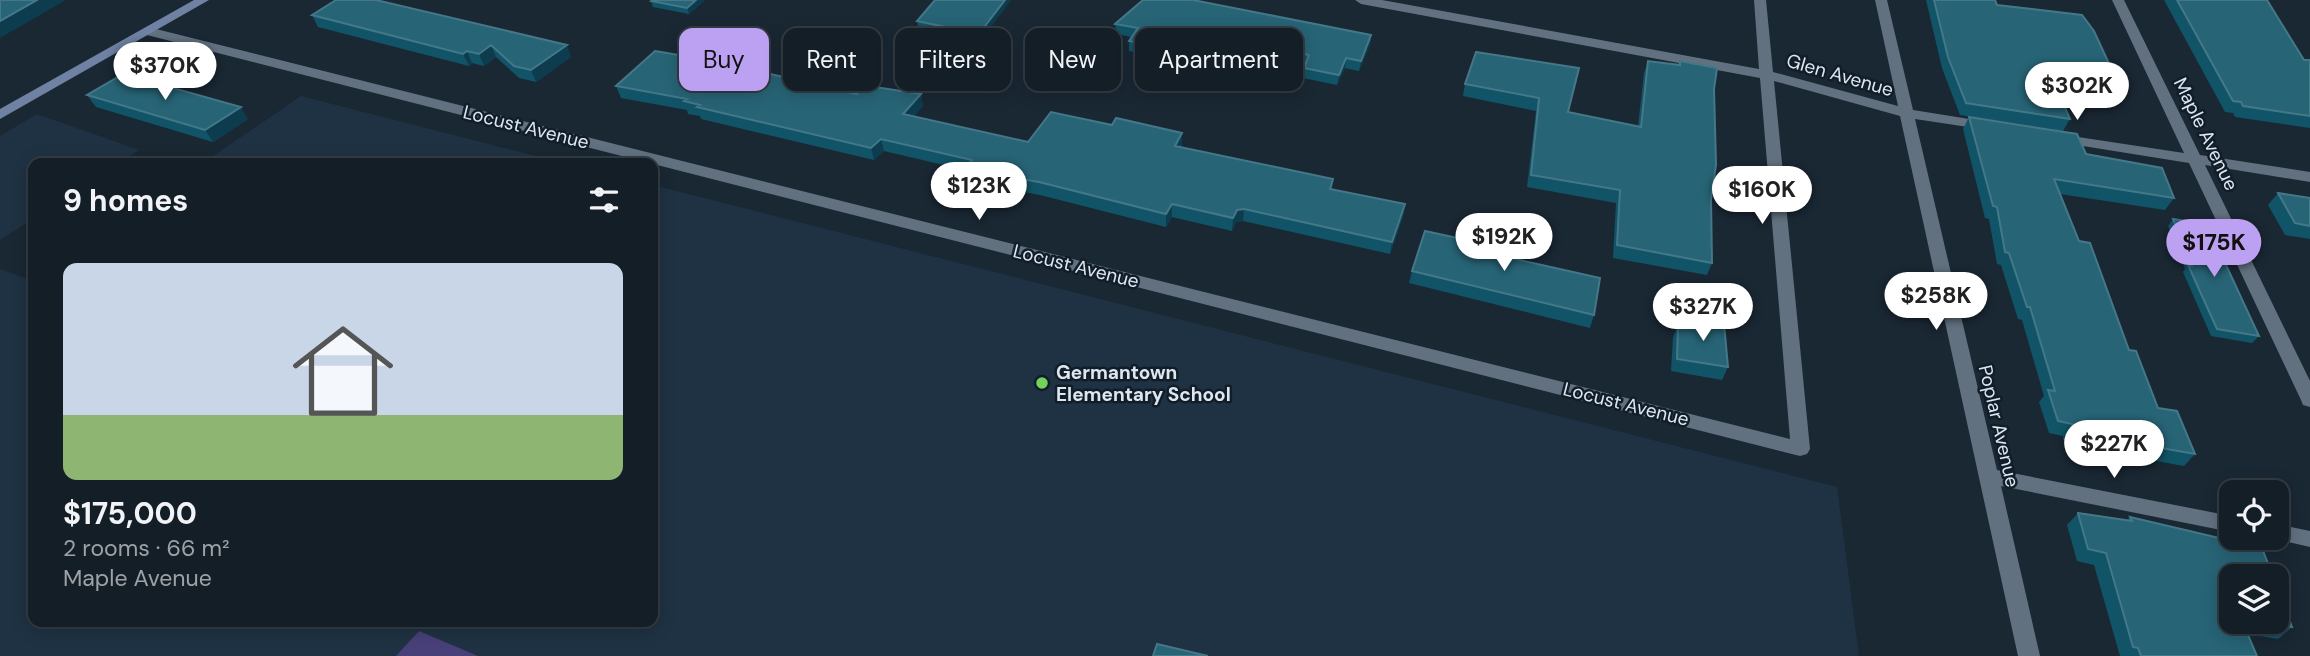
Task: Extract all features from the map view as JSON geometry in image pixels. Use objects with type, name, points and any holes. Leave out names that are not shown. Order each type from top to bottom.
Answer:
[{"type":"street","points":[[0,116],[203,0]]},
{"type":"street","name":"Glen Avenue","points":[[1361,0],[1767,75],[1907,113],[2003,129]]},
{"type":"street","points":[[1760,0],[1767,75]]},
{"type":"street","name":"Poplar Avenue","points":[[1881,0],[2029,656]]},
{"type":"street","name":"Maple Avenue","points":[[2118,0],[2310,400]]},
{"type":"street","name":"Locust Avenue","points":[[148,32],[647,158]]},
{"type":"street","name":"Locust Avenue","points":[[658,161],[1800,449],[1767,75]]},
{"type":"street","points":[[2044,135],[2310,177]]},
{"type":"street","points":[[1989,476],[2219,522]]},
{"type":"street","points":[[2289,535],[2310,539]]},
{"type":"shaded area","points":[[301,96],[543,158],[210,158]]},
{"type":"shaded area","points":[[37,114],[139,150],[127,158],[28,158],[28,222],[0,240],[0,136]]},
{"type":"shaded area","name":"Germantown Elementary School","points":[[658,186],[1837,487],[1859,656],[0,656],[0,269],[28,279],[28,627],[658,627]]},
{"type":"shaded area","points":[[419,631],[478,656],[396,656]]},
{"type":"building","points":[[0,0],[37,0],[0,21]]},
{"type":"building","points":[[336,0],[376,0],[567,45],[531,70],[514,66],[491,45],[479,54],[467,51],[463,54],[312,15]]},
{"type":"building","points":[[652,0],[696,0],[687,8]]},
{"type":"building","points":[[935,0],[1005,0],[984,28],[950,28],[917,21]]},
{"type":"building","points":[[1143,0],[1193,0],[1371,35],[1361,61],[1346,58],[1339,75],[1304,68],[1309,55],[1303,54],[1303,28],[1138,28],[1115,24]]},
{"type":"building","points":[[1934,0],[1995,0],[1997,5],[2082,15],[2094,31],[2117,81],[2050,72],[2070,119],[1966,103],[1948,57]]},
{"type":"building","points":[[2177,0],[2267,0],[2304,60],[2310,60],[2310,116],[2243,106],[2241,102],[2233,101]]},
{"type":"building","points":[[655,51],[679,55],[679,91],[769,91],[769,74],[783,77],[783,91],[844,91],[857,94],[859,91],[881,91],[881,88],[921,94],[903,114],[1028,142],[1051,112],[1112,125],[1116,118],[1182,133],[1175,146],[1333,179],[1330,189],[1405,204],[1392,242],[1244,209],[1237,210],[1233,218],[1172,204],[1166,214],[1039,182],[965,169],[972,160],[881,139],[871,148],[697,107],[700,105],[684,101],[687,99],[616,86]]},
{"type":"building","points":[[1476,52],[1579,68],[1568,112],[1641,127],[1648,61],[1680,65],[1680,61],[1717,68],[1714,89],[1716,165],[1711,199],[1712,263],[1617,245],[1620,190],[1531,175],[1539,98],[1465,84]]},
{"type":"building","points":[[123,74],[241,107],[205,130],[87,95]]},
{"type":"building","points":[[1969,117],[2077,134],[2086,154],[2162,168],[2174,198],[2054,179],[2079,241],[2090,243],[2129,350],[2136,351],[2158,408],[2177,411],[2195,454],[2138,444],[2137,440],[2073,427],[2072,424],[2058,421],[2048,390],[2055,391],[2030,307],[2027,307],[2009,253],[2005,252],[1997,207],[1993,206]]},
{"type":"building","points":[[2278,193],[2310,198],[2310,226],[2295,223]]},
{"type":"building","points":[[2173,219],[2207,224],[2259,336],[2217,329],[2188,265],[2192,266]]},
{"type":"building","points":[[1425,231],[1504,248],[1502,256],[1600,278],[1594,315],[1412,271]]},
{"type":"building","points":[[1694,318],[1724,323],[1728,367],[1677,359],[1678,325],[1695,327]]},
{"type":"building","points":[[2078,513],[2132,521],[2130,517],[2219,538],[2219,550],[2263,550],[2268,564],[2219,564],[2219,634],[2248,634],[2257,656],[2141,656],[2138,648],[2133,647],[2106,553],[2088,549]]},
{"type":"building","points":[[1157,644],[1208,656],[1153,656]]},
{"type":"place","name":"Germantown Elementary School","points":[[1042,383]]}]
